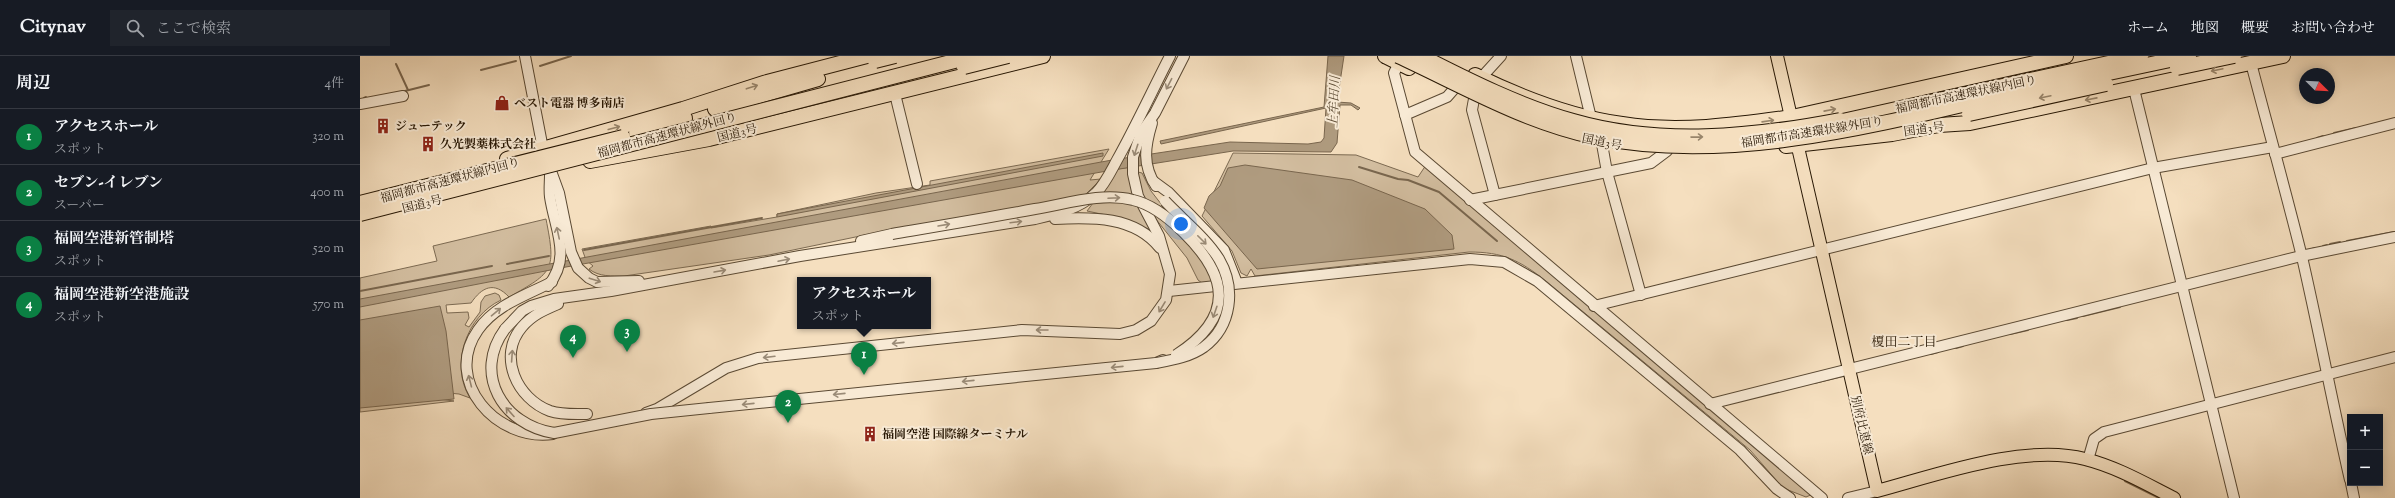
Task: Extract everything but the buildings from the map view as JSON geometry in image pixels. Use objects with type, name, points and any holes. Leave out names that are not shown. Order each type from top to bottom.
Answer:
[{"type":"highway","name":"国道3号","points":[[360,198],[543,149],[683,109],[767,82],[867,56]]},
{"type":"highway","points":[[636,133],[895,56]]},
{"type":"highway","name":"福岡都市高速環状線内回り","points":[[360,204],[936,56]]},
{"type":"highway","name":"福岡都市高速環状線外回り","points":[[360,214],[553,167],[974,56]]},
{"type":"highway","points":[[553,167],[600,157],[639,146],[735,126],[756,124],[853,101],[878,89],[1008,56]]},
{"type":"highway","name":"国道3号","points":[[360,220],[553,167],[709,140],[1043,56]]},
{"type":"highway","name":"国道3号","points":[[1384,56],[1398,59],[1474,99],[1531,123],[1602,144],[1667,151],[1713,151],[1799,144],[1892,134],[1940,125],[1970,123],[2283,56]]},
{"type":"highway","name":"福岡都市高速環状線内回り","points":[[1421,56],[1515,101],[1574,122],[1639,135],[1693,137],[1758,132],[1834,121],[2141,56]]},
{"type":"highway","name":"国道3号","points":[[1434,56],[1481,78],[1540,102],[1591,118],[1627,125],[1670,127],[1728,125],[1792,117],[1862,103],[2066,56]]},
{"type":"highway","points":[[1862,103],[1907,101],[2110,56]]},
{"type":"highway","name":"福岡都市高速環状線外回り","points":[[1398,59],[1511,110],[1556,126],[1594,137],[1638,145],[1692,147],[1759,142],[1834,131],[2189,56]]},
{"type":"highway","points":[[1940,125],[1969,114],[2234,56]]},
{"type":"main road","name":"別府比恵線","points":[[1777,56],[1799,144],[1877,491]]},
{"type":"main road","points":[[1877,491],[1966,467],[2040,454],[2066,455],[2088,460],[2119,471],[2174,498]]},
{"type":"street","points":[[525,56],[543,149],[553,167],[570,252],[583,274],[597,282],[655,282]]},
{"type":"street","points":[[531,306],[576,295],[1035,219],[1062,213],[1081,204],[1096,193],[1136,126],[1170,56]]},
{"type":"street","points":[[552,282],[501,308],[484,323],[477,331],[468,358],[468,370],[473,391],[481,407],[507,427],[545,435],[570,432],[649,412],[726,368],[758,358],[1022,330],[1098,334],[1127,333],[1151,321],[1162,308],[1169,291],[1170,274],[1166,256],[1159,236],[1138,196],[1133,174],[1135,151],[1141,133],[1155,113],[1184,56]]},
{"type":"street","points":[[1481,78],[1501,56]]},
{"type":"street","points":[[1576,56],[1591,118]]},
{"type":"street","points":[[1398,59],[1394,73],[1415,152],[1594,306],[1822,498]]},
{"type":"street","points":[[2251,63],[2301,256],[2328,374],[2337,429],[2347,468]]},
{"type":"street","points":[[1406,115],[1447,97],[1454,89]]},
{"type":"street","points":[[2134,89],[2234,498]]},
{"type":"street","points":[[896,94],[917,184]]},
{"type":"street","points":[[360,104],[403,96]]},
{"type":"street","points":[[1474,99],[1472,110],[1495,195]]},
{"type":"street","points":[[553,167],[549,195],[562,258],[552,282],[531,306],[509,322],[497,340],[493,351],[494,385],[503,403],[522,423],[538,430],[554,433],[651,414],[1156,363],[1189,355],[1204,347],[1221,328],[1229,305],[1228,281],[1218,259],[1165,202],[1152,181],[1146,164],[1145,147],[1155,113]]},
{"type":"street","points":[[1594,306],[2153,168],[2274,151],[2395,123]]},
{"type":"street","points":[[1602,144],[1607,172],[1642,295]]},
{"type":"street","points":[[1470,200],[1651,163],[1667,151]]},
{"type":"street","points":[[1152,181],[1168,192],[1224,250],[1237,283]]},
{"type":"street","points":[[819,254],[892,234],[1087,200],[1122,198],[1147,204],[1168,218],[1206,259],[1217,282],[1220,296],[1216,313],[1207,330],[1195,343],[1176,355],[1156,363]]},
{"type":"street","points":[[1035,219],[1082,217],[1123,223],[1153,239],[1166,256]]},
{"type":"street","points":[[1710,404],[2301,256],[2395,237]]},
{"type":"street","points":[[1169,291],[1470,259],[1504,262],[1526,273],[1543,286],[1740,450],[1777,490],[1790,498]]},
{"type":"street","points":[[576,295],[542,310],[522,327],[515,339],[511,365],[521,391],[540,406],[561,414],[587,414]]},
{"type":"street","points":[[2088,460],[2091,445],[2098,435],[2395,357]]},
{"type":"street","points":[[2352,486],[2354,498]]},
{"type":"street","points":[[1848,498],[1877,491]]},
{"type":"shaded area","points":[[1109,149],[1090,180],[1101,179],[1082,198],[865,235],[769,255],[624,276],[606,276],[593,272],[589,269],[593,266],[586,260],[582,249],[711,226],[711,228],[777,217],[777,214],[876,193],[930,185],[930,181]]},
{"type":"shaded area","points":[[1233,153],[1356,155],[1418,177],[1426,165],[1813,494],[1806,497],[1783,488],[1750,450],[1546,281],[1519,263],[1510,259],[1481,252],[1469,252],[1255,276],[1251,269],[1247,276],[1241,273],[1232,251],[1202,216]]},
{"type":"shaded area","points":[[1131,167],[1135,196],[1101,195],[1117,169]]},
{"type":"shaded area","points":[[1138,172],[1142,173],[1151,191],[1165,209],[1141,197]]},
{"type":"shaded area","points":[[1121,202],[1139,205],[1153,231],[1125,219],[1087,211],[1093,203]]},
{"type":"shaded area","points":[[1147,208],[1186,241],[1202,261],[1213,284],[1202,283],[1198,280],[1187,258]]},
{"type":"shaded area","points":[[546,219],[551,249],[551,260],[543,275],[524,289],[509,297],[498,289],[488,288],[479,293],[471,303],[446,305],[447,313],[468,312],[469,318],[465,325],[469,327],[480,312],[481,302],[485,296],[495,293],[499,295],[501,300],[489,307],[479,317],[465,342],[461,371],[464,385],[470,398],[459,394],[414,390],[407,395],[454,401],[360,412],[360,278],[437,261],[433,246]]},
{"type":"water","name":"上牟田川","points":[[1328,56],[1344,56],[1337,102],[1351,103],[1360,108],[1358,110],[1351,105],[1340,105],[1337,143],[1331,152],[1233,151],[1107,171],[566,267],[360,307],[360,299],[1112,160],[1230,142],[1308,144],[1321,142],[1324,138],[1326,108],[1161,144],[1160,141],[1324,107]]},
{"type":"water","points":[[1103,153],[1103,156],[777,217],[777,214]]},
{"type":"water","points":[[1245,165],[1352,180],[1425,209],[1452,235],[1454,249],[1257,269],[1204,208],[1209,196],[1220,186],[1228,168]]},
{"type":"water","points":[[440,306],[446,331],[454,399],[360,408],[360,320]]},
{"type":"waterway","points":[[540,66],[571,56]]},
{"type":"waterway","points":[[481,70],[516,61]]},
{"type":"waterway","points":[[396,64],[408,90]]},
{"type":"waterway","points":[[405,91],[429,85]]},
{"type":"waterway","points":[[2334,133],[2356,128]]},
{"type":"waterway","points":[[2317,138],[2323,136]]},
{"type":"waterway","points":[[1359,167],[1398,179],[1408,180],[1439,192],[1497,241]]},
{"type":"waterway","points":[[584,250],[762,218]]},
{"type":"waterway","points":[[2347,241],[2394,232]]},
{"type":"waterway","points":[[2330,244],[2340,242]]},
{"type":"waterway","points":[[2323,246],[2327,245]]},
{"type":"waterway","points":[[507,264],[549,256]]},
{"type":"waterway","points":[[360,291],[492,266]]},
{"type":"waterway","points":[[2083,316],[2120,307]]},
{"type":"waterway","points":[[2067,320],[2077,318]]},
{"type":"waterway","points":[[2010,334],[2028,330]]},
{"type":"waterway","points":[[1956,348],[1963,346]]},
{"type":"waterway","points":[[1931,354],[1938,352]]},
{"type":"waterway","points":[[1814,383],[1843,376]]},
{"type":"waterway","points":[[2125,481],[2159,498]]},
{"type":"tunnel","points":[[886,56],[895,94]]},
{"type":"place","name":"ベスト電器 博多南店","points":[[502,103]]},
{"type":"place","name":"ジューテック","points":[[383,126]]},
{"type":"place","name":"久光製薬株式会社","points":[[428,144]]},
{"type":"place","name":"福岡空港新管制塔","points":[[627,352]]},
{"type":"place","name":"福岡空港新空港施設","points":[[573,358]]},
{"type":"place","name":"アクセスホール","points":[[864,375]]},
{"type":"place","name":"セブン-イレブン","points":[[788,423]]},
{"type":"place","name":"福岡空港 国際線ターミナル","points":[[870,434]]},
{"type":"district","name":"榎田二丁目","points":[[1904,341]]}]
